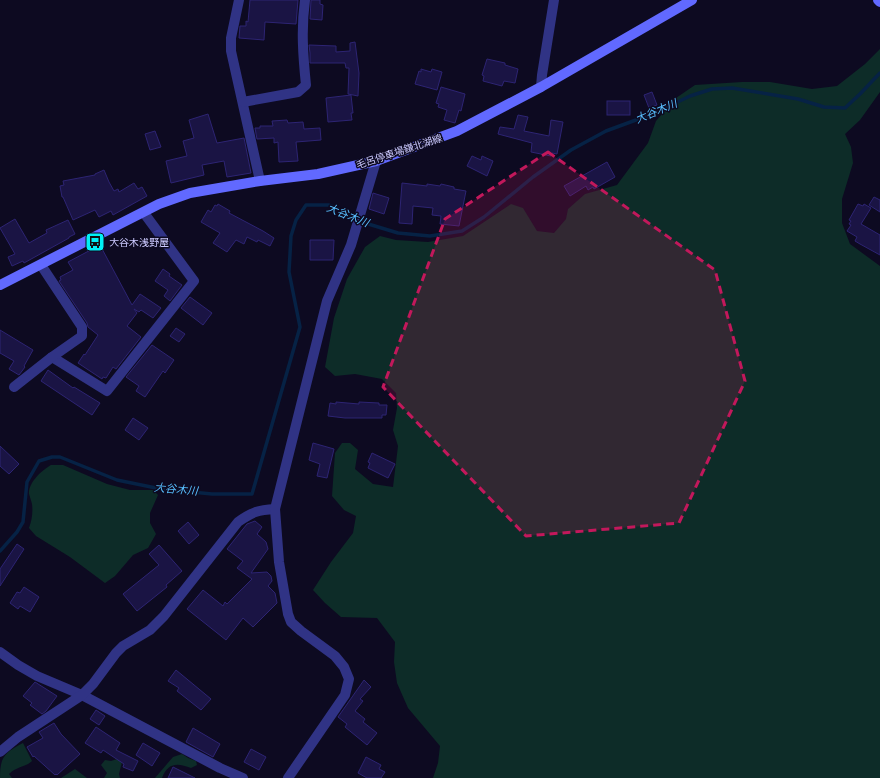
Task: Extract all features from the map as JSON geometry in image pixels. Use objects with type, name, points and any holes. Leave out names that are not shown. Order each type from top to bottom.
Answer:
[{"type":"main road","name":"毛呂停車場鎌北湖線","points":[[0,285],[159,204],[190,193],[260,181],[318,174],[376,160],[457,131],[541,86],[692,0]]},
{"type":"street","points":[[239,0],[231,38],[231,51],[260,181]]},
{"type":"street","points":[[243,102],[298,92],[306,85],[302,29],[305,0]]},
{"type":"street","points":[[541,86],[554,0]]},
{"type":"street","points":[[288,778],[345,695],[349,679],[344,667],[335,656],[301,631],[292,622],[288,614],[279,562],[275,509],[327,301],[351,245],[376,160]]},
{"type":"street","points":[[52,357],[107,391],[194,281],[144,212]]},
{"type":"street","points":[[14,388],[52,357],[82,336],[82,327],[41,265]]},
{"type":"street","points":[[0,752],[18,738],[82,695],[93,684],[123,646],[150,630],[164,616],[238,522],[249,513],[259,510],[275,509]]},
{"type":"street","points":[[0,652],[37,676],[82,695],[220,768],[243,778]]},
{"type":"highlighted area","points":[[548,152],[715,270],[745,381],[679,523],[526,536],[383,387],[445,219]]},
{"type":"green space","points":[[880,49],[880,92],[860,120],[845,134],[851,147],[853,163],[842,199],[842,223],[850,244],[880,266],[880,778],[433,778],[438,763],[440,746],[408,708],[397,683],[394,662],[395,642],[377,618],[341,617],[313,590],[331,562],[353,533],[356,516],[344,510],[332,496],[335,453],[342,443],[350,443],[358,450],[355,469],[373,484],[393,487],[398,446],[393,430],[397,408],[396,393],[382,379],[355,374],[335,376],[325,367],[334,318],[347,279],[365,247],[380,236],[396,240],[428,242],[463,236],[511,204],[523,208],[537,231],[554,233],[566,219],[568,209],[585,194],[617,185],[648,143],[656,121],[676,98],[695,85],[770,82],[812,89],[837,86],[865,64]]},
{"type":"green space","points":[[51,465],[63,465],[107,484],[130,490],[153,490],[158,495],[150,513],[150,523],[156,534],[148,548],[133,555],[115,576],[105,583],[70,557],[36,536],[29,528],[32,519],[32,504],[29,490],[33,481],[40,473]]},
{"type":"green space","points":[[23,743],[32,761],[12,771],[9,774],[12,778],[0,778],[1,765],[4,756]]},
{"type":"green space","points":[[182,754],[196,761],[197,765],[191,768],[182,765],[170,766],[162,778],[155,778],[173,757]]},
{"type":"green space","points":[[120,758],[122,762],[119,774],[120,778],[104,778],[107,773],[101,765],[105,760],[111,761]]},
{"type":"green space","points":[[75,769],[87,778],[61,778]]},
{"type":"building","points":[[250,0],[298,0],[296,24],[265,22],[264,40],[239,38],[240,26],[246,26],[246,21],[248,22]]},
{"type":"building","points":[[311,0],[320,0],[320,4],[323,5],[322,20],[310,19]]},
{"type":"building","points":[[355,42],[359,73],[358,96],[348,94],[349,68],[346,68],[345,63],[310,63],[309,45],[336,46],[336,52],[350,51],[350,43]]},
{"type":"building","points":[[487,59],[505,63],[505,65],[518,69],[515,83],[504,81],[502,86],[483,81],[484,76],[482,75]]},
{"type":"building","points":[[421,69],[431,72],[432,69],[442,72],[437,90],[415,84]]},
{"type":"building","points":[[441,87],[465,94],[461,111],[459,110],[455,123],[444,120],[447,110],[438,107],[439,104],[436,103]]},
{"type":"building","points":[[652,92],[657,105],[649,108],[644,95]]},
{"type":"building","points":[[351,95],[353,113],[351,113],[352,120],[328,122],[326,98]]},
{"type":"building","points":[[607,101],[630,101],[630,115],[607,115]]},
{"type":"building","points":[[208,114],[217,143],[244,138],[251,173],[227,177],[224,161],[202,165],[204,175],[171,183],[166,161],[187,156],[183,141],[194,138],[189,120]]},
{"type":"building","points":[[518,115],[528,117],[524,131],[549,136],[551,120],[563,122],[557,154],[552,153],[551,156],[531,152],[532,143],[498,134],[500,127],[514,129]]},
{"type":"building","points":[[287,120],[288,123],[303,122],[304,129],[320,128],[321,140],[296,142],[298,161],[279,162],[278,142],[274,143],[274,138],[257,139],[255,128],[260,128],[260,126],[273,126],[272,121]]},
{"type":"building","points":[[155,131],[161,147],[150,150],[145,134]]},
{"type":"building","points":[[472,156],[481,160],[482,156],[493,161],[487,176],[467,166]]},
{"type":"building","points":[[607,162],[615,177],[594,189],[593,187],[588,190],[586,186],[570,196],[564,186]]},
{"type":"building","points":[[104,170],[114,191],[118,189],[119,192],[134,183],[138,189],[142,187],[147,196],[113,215],[111,211],[99,217],[95,210],[73,220],[62,197],[60,186],[64,185],[63,181],[95,175]]},
{"type":"building","points":[[402,183],[427,186],[427,184],[440,186],[441,184],[454,187],[454,189],[466,191],[459,226],[440,224],[441,216],[432,215],[433,208],[413,206],[412,224],[399,223]]},
{"type":"building","points":[[373,193],[389,198],[384,214],[369,209]]},
{"type":"building","points":[[874,197],[880,200],[880,212],[869,205]]},
{"type":"building","points":[[218,204],[230,211],[229,213],[274,238],[270,246],[258,240],[257,242],[247,237],[244,244],[236,240],[227,252],[213,243],[220,233],[201,222],[208,210],[211,212],[215,205],[217,206]]},
{"type":"building","points":[[858,204],[863,206],[864,204],[871,208],[861,224],[880,235],[880,255],[855,241],[857,237],[847,231],[851,225],[849,224],[851,221],[849,220]]},
{"type":"building","points":[[15,219],[29,243],[47,233],[46,230],[68,220],[75,234],[24,263],[23,261],[12,266],[8,257],[15,254],[0,228]]},
{"type":"building","points":[[310,240],[334,240],[333,260],[310,260]]},
{"type":"building","points":[[100,245],[132,305],[140,294],[161,308],[153,318],[141,310],[139,312],[134,309],[137,313],[127,326],[141,337],[116,369],[113,367],[106,378],[103,377],[102,379],[78,363],[98,335],[88,327],[87,323],[59,281],[61,280],[60,277],[73,270],[68,262]]},
{"type":"building","points":[[163,269],[170,274],[169,276],[182,285],[170,301],[164,296],[168,290],[155,281]]},
{"type":"building","points":[[190,297],[212,313],[203,325],[181,308]]},
{"type":"building","points":[[176,328],[185,334],[179,342],[170,336]]},
{"type":"building","points":[[0,330],[33,350],[24,366],[25,367],[19,375],[9,369],[14,361],[0,353]]},
{"type":"building","points":[[152,345],[174,360],[165,373],[163,371],[145,397],[136,391],[139,386],[126,377]]},
{"type":"building","points":[[48,370],[73,388],[74,387],[100,403],[92,415],[41,381]]},
{"type":"building","points":[[336,402],[359,404],[359,402],[379,403],[379,405],[387,405],[386,415],[382,415],[382,418],[345,418],[328,416],[330,403],[336,404]]},
{"type":"building","points":[[133,418],[148,428],[139,440],[125,430]]},
{"type":"building","points":[[313,443],[334,449],[327,478],[317,476],[320,464],[309,460]]},
{"type":"building","points":[[0,446],[19,464],[9,474],[0,466]]},
{"type":"building","points":[[372,453],[395,464],[388,478],[368,468],[370,463],[368,462]]},
{"type":"building","points":[[255,521],[262,527],[257,534],[266,542],[268,549],[251,573],[267,572],[271,576],[272,581],[268,586],[275,593],[277,603],[253,627],[243,618],[226,640],[187,609],[203,590],[223,606],[225,602],[227,604],[252,579],[237,568],[243,561],[227,549],[247,524]]},
{"type":"building","points":[[188,522],[199,535],[189,544],[178,531]]},
{"type":"building","points":[[17,544],[24,549],[0,586],[0,569]]},
{"type":"building","points":[[159,545],[182,571],[166,585],[167,587],[137,611],[123,594],[159,565],[149,554]]},
{"type":"building","points":[[24,587],[39,597],[30,612],[20,606],[18,609],[10,603],[17,592],[20,593]]},
{"type":"building","points":[[176,670],[211,699],[201,710],[177,691],[179,688],[168,681]]},
{"type":"building","points":[[364,680],[371,687],[360,699],[363,701],[355,711],[365,719],[363,722],[377,733],[367,745],[345,727],[347,724],[338,717]]},
{"type":"building","points":[[35,682],[57,696],[42,714],[30,705],[32,703],[23,696]]},
{"type":"building","points":[[96,710],[105,716],[99,725],[90,719]]},
{"type":"building","points":[[54,723],[61,734],[80,754],[57,775],[55,775],[34,756],[33,757],[27,747],[43,738],[39,732]]},
{"type":"building","points":[[96,727],[120,743],[116,750],[138,761],[133,771],[123,767],[124,764],[103,750],[101,753],[85,743]]},
{"type":"building","points":[[193,728],[220,744],[213,757],[186,742]]},
{"type":"building","points":[[143,743],[160,753],[152,766],[136,755]]},
{"type":"building","points":[[251,749],[266,757],[259,770],[244,762]]},
{"type":"building","points":[[366,757],[381,765],[379,769],[385,772],[381,778],[367,778],[358,773]]},
{"type":"building","points":[[173,767],[195,778],[168,778]]},
{"type":"waterway","name":"大谷木川","points":[[0,551],[17,532],[23,522],[27,482],[39,461],[52,457],[60,457],[117,480],[161,489],[212,494],[252,494],[300,327],[289,272],[291,236],[296,220],[306,205],[329,205],[350,214],[365,223],[398,233],[430,236],[462,231],[484,217],[533,177],[571,150],[606,131],[655,113],[690,96],[712,89],[732,88],[798,99],[824,107],[845,108],[880,73]]},
{"type":"place","name":"大谷木浅野屋","points":[[95,242]]}]
